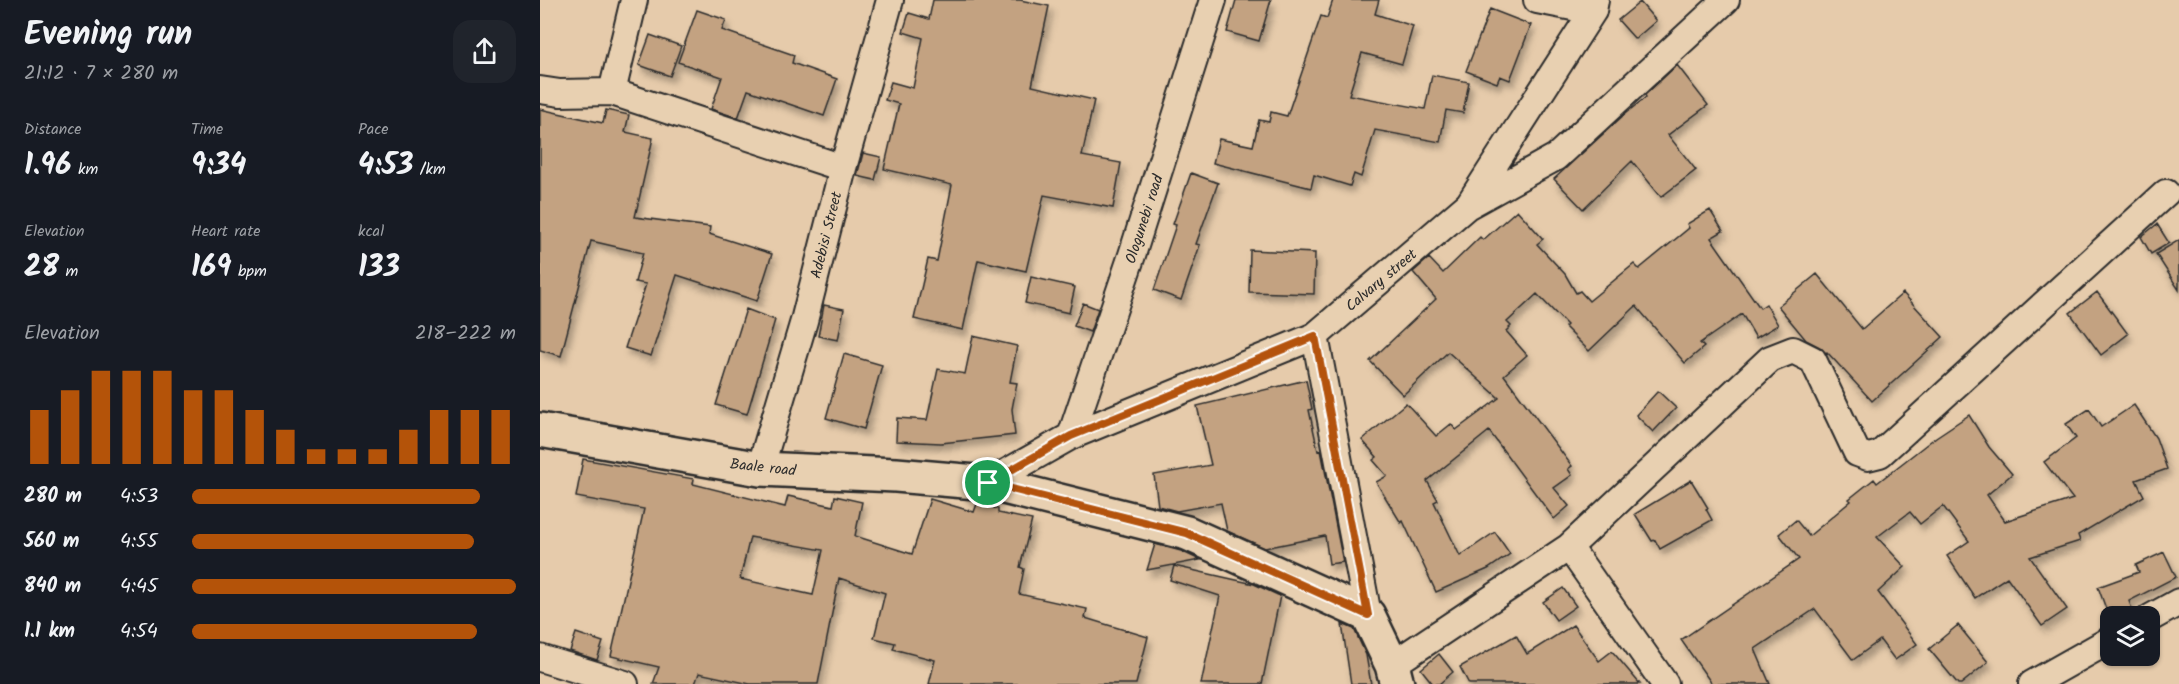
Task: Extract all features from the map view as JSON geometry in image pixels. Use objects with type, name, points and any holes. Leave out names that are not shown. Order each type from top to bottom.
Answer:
[{"type":"street","points":[[612,92],[634,0]]},
{"type":"street","name":"Adebisi Street","points":[[760,469],[804,321],[843,168],[890,0]]},
{"type":"street","name":"Ologunebi road","points":[[1071,436],[1132,255],[1213,0]]},
{"type":"street","points":[[1467,206],[1594,5],[1537,0]]},
{"type":"street","name":"Calvary street","points":[[988,483],[1071,436],[1315,336],[1467,206],[1556,157],[1726,0]]},
{"type":"street","points":[[540,90],[560,93],[612,92],[843,168]]},
{"type":"street","points":[[1315,336],[1368,615],[1395,674],[1569,546],[1770,359],[1793,350],[1813,360],[1857,453],[1868,457],[1880,454],[2166,193]]},
{"type":"street","name":"Baale road","points":[[540,430],[760,469],[896,475],[988,483],[1187,533],[1368,615]]},
{"type":"street","points":[[1569,546],[1665,684]]},
{"type":"street","points":[[2160,612],[2179,602]]},
{"type":"street","points":[[2033,684],[2100,646]]},
{"type":"street","points":[[540,658],[625,684]]},
{"type":"building","points":[[933,0],[1020,0],[1049,6],[1032,86],[1094,100],[1082,156],[1121,163],[1113,208],[1044,195],[1026,271],[978,260],[963,330],[914,319],[928,259],[937,261],[952,185],[884,169],[899,104],[885,100],[891,82],[913,88],[923,38],[903,32],[909,13],[929,19]]},
{"type":"building","points":[[1236,0],[1271,0],[1259,41],[1227,32]]},
{"type":"building","points":[[1333,0],[1379,0],[1375,14],[1413,26],[1402,64],[1362,53],[1349,95],[1425,109],[1432,75],[1469,82],[1463,113],[1446,110],[1440,142],[1375,130],[1361,177],[1354,174],[1350,186],[1314,175],[1311,188],[1213,163],[1219,139],[1253,146],[1259,120],[1269,122],[1271,112],[1287,116],[1321,16],[1327,18]]},
{"type":"building","points":[[1640,2],[1656,21],[1635,39],[1618,20]]},
{"type":"building","points":[[1490,9],[1531,25],[1510,80],[1500,76],[1497,83],[1466,71]]},
{"type":"building","points":[[697,10],[726,20],[722,30],[794,55],[792,63],[837,79],[824,116],[748,90],[738,118],[711,109],[722,77],[678,62]]},
{"type":"building","points":[[650,35],[681,46],[670,76],[639,65]]},
{"type":"building","points":[[1677,65],[1708,105],[1668,135],[1696,170],[1661,197],[1632,161],[1583,209],[1554,179],[1646,97],[1645,95]]},
{"type":"building","points":[[540,109],[603,123],[606,110],[629,115],[625,132],[653,138],[635,217],[710,227],[709,234],[772,254],[757,301],[677,275],[651,356],[625,348],[646,284],[635,282],[643,253],[591,241],[561,356],[540,350]]},
{"type":"building","points":[[863,153],[881,157],[875,180],[857,176]]},
{"type":"building","points":[[1191,173],[1218,183],[1196,244],[1200,245],[1181,300],[1154,290]]},
{"type":"building","points":[[1517,210],[1543,239],[1537,244],[1565,274],[1576,293],[1580,291],[1589,301],[1634,264],[1639,269],[1689,228],[1687,224],[1710,210],[1723,231],[1711,238],[1760,308],[1766,304],[1778,325],[1756,338],[1742,314],[1700,343],[1704,347],[1685,363],[1636,306],[1589,351],[1537,294],[1507,322],[1511,326],[1506,331],[1527,355],[1504,375],[1572,466],[1568,469],[1572,475],[1554,488],[1569,506],[1554,519],[1489,431],[1427,481],[1438,500],[1434,502],[1460,556],[1495,532],[1510,554],[1488,569],[1436,592],[1403,521],[1401,523],[1376,482],[1387,476],[1373,460],[1377,457],[1362,440],[1406,403],[1436,436],[1451,424],[1456,430],[1499,398],[1448,352],[1403,395],[1370,361],[1436,299],[1413,272],[1429,258],[1443,273],[1480,237],[1483,240]]},
{"type":"building","points":[[2157,224],[2169,243],[2151,254],[2141,237]]},
{"type":"building","points":[[2179,240],[2179,290],[2156,254]]},
{"type":"building","points":[[1250,250],[1315,253],[1314,294],[1249,292]]},
{"type":"building","points":[[1817,274],[1862,329],[1903,293],[1943,337],[1872,401],[1827,352],[1806,340],[1778,306]]},
{"type":"building","points":[[1031,277],[1075,287],[1069,313],[1025,303]]},
{"type":"building","points":[[2097,292],[2128,334],[2101,355],[2070,313]]},
{"type":"building","points":[[1083,303],[1098,309],[1090,332],[1074,326]]},
{"type":"building","points":[[824,305],[844,309],[838,340],[818,336]]},
{"type":"building","points":[[746,309],[775,320],[747,414],[716,405]]},
{"type":"building","points":[[973,336],[1017,346],[1010,382],[1017,383],[1012,409],[1015,435],[941,443],[896,441],[897,418],[927,420],[938,369],[965,374]]},
{"type":"building","points":[[844,354],[882,365],[864,429],[826,418]]},
{"type":"building","points":[[1306,380],[1312,409],[1309,410],[1318,451],[1321,450],[1343,562],[1329,564],[1325,536],[1265,548],[1227,531],[1221,503],[1177,511],[1158,506],[1154,475],[1211,465],[1197,406]]},
{"type":"building","points":[[1658,391],[1676,408],[1653,432],[1636,415]]},
{"type":"building","points":[[2134,405],[2156,438],[2167,469],[2136,480],[2144,496],[2078,535],[2080,541],[2030,557],[2067,609],[2042,626],[2007,577],[1975,598],[1947,556],[1969,541],[1943,506],[1920,524],[1910,512],[1877,537],[1905,567],[1878,592],[1917,644],[1895,660],[1880,640],[1853,660],[1815,609],[1755,649],[1770,684],[1712,684],[1681,640],[1799,559],[1779,534],[1796,520],[1809,536],[1874,479],[1877,483],[1936,437],[1969,415],[1989,447],[2012,474],[1987,495],[2005,521],[2073,499],[2044,462],[2076,438],[2066,424],[2089,409],[2101,427]]},
{"type":"building","points":[[583,459],[694,479],[693,484],[785,507],[788,496],[833,506],[835,496],[862,502],[855,536],[912,554],[930,499],[974,512],[977,504],[998,509],[998,513],[1032,520],[1020,567],[1024,569],[1019,594],[1087,609],[1085,618],[1148,637],[1136,684],[929,684],[935,660],[893,649],[895,643],[874,638],[885,593],[839,578],[818,684],[750,684],[699,673],[695,684],[653,684],[659,667],[611,656],[644,509],[576,497]],"holes":[[[750,537],[823,550],[813,595],[740,579]]]},
{"type":"building","points":[[1691,480],[1708,508],[1706,509],[1712,520],[1660,549],[1655,540],[1652,541],[1635,514]]},
{"type":"building","points":[[1155,544],[1181,551],[1200,560],[1147,570]]},
{"type":"building","points":[[2164,552],[2176,577],[2129,601],[2131,606],[2105,606],[2098,587],[2139,572],[2136,565]]},
{"type":"building","points":[[1174,566],[1254,584],[1280,596],[1262,684],[1201,684],[1220,596],[1170,580]]},
{"type":"building","points":[[1563,588],[1576,606],[1556,620],[1543,602]]},
{"type":"building","points":[[1342,624],[1354,629],[1366,655],[1371,684],[1351,684]]},
{"type":"building","points":[[1573,625],[1599,661],[1612,651],[1640,684],[1469,684],[1460,667],[1516,635],[1527,654]]},
{"type":"building","points":[[1958,625],[1988,662],[1961,684],[1958,684],[1929,649]]},
{"type":"building","points":[[576,633],[603,642],[597,660],[570,651]]},
{"type":"building","points":[[1439,654],[1453,672],[1439,684],[1433,684],[1421,669]]},
{"type":"route","points":[[1315,336],[1368,615],[1187,533],[988,483],[1071,436],[1315,336]]}]
